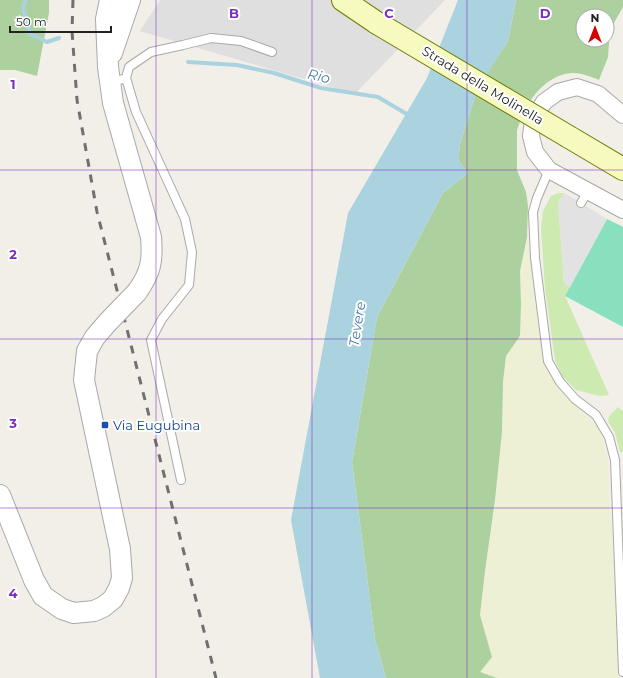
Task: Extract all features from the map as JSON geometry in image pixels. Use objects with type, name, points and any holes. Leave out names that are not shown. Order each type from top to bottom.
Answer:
[{"type":"main road","name":"Strada della Molinella","points":[[343,0],[377,23],[623,169]]},
{"type":"street","points":[[110,0],[106,19],[114,76]]},
{"type":"street","points":[[0,495],[34,580],[43,596],[62,609],[74,614],[94,611],[104,607],[113,599],[122,578],[120,549],[84,380],[87,351],[95,337],[137,292],[144,282],[152,258],[151,237],[113,103],[114,76],[120,29],[130,0]]},
{"type":"street","points":[[120,29],[144,0]]},
{"type":"street","points":[[623,115],[598,94],[577,87],[558,92],[544,102],[533,120],[530,136],[535,152],[549,170],[584,197],[623,210]]},
{"type":"lane","points":[[181,480],[151,340],[162,320],[190,285],[192,252],[185,219],[136,112],[114,76],[151,52],[211,38],[241,41],[272,52]]},
{"type":"lane","points":[[549,170],[537,198],[533,212],[535,258],[548,361],[560,382],[575,399],[596,415],[609,437],[615,460],[623,672]]},
{"type":"shaded area","points":[[160,0],[445,0],[355,94],[140,31]]},
{"type":"shaded area","points":[[564,193],[607,219],[570,287],[564,283],[558,202]]},
{"type":"green space","points":[[0,0],[49,0],[49,13],[37,76],[15,70],[0,70]]},
{"type":"green space","points":[[516,0],[623,0],[623,7],[615,21],[615,8],[575,8],[575,48],[609,48],[608,57],[599,80],[577,73],[561,75],[544,85],[531,100],[486,75],[508,41]]},
{"type":"green space","points":[[477,90],[522,116],[517,130],[517,170],[526,192],[528,206],[527,237],[520,271],[520,336],[506,356],[503,382],[502,432],[480,615],[492,657],[480,672],[497,678],[386,678],[375,639],[352,462],[377,317],[443,193],[468,173],[458,160],[460,144]]},
{"type":"green space","points":[[558,193],[564,193],[558,202],[564,283],[570,287],[565,296],[609,395],[600,396],[576,390],[562,376],[555,360],[545,289],[541,228],[543,211],[551,196]]},
{"type":"green space","points":[[607,219],[623,227],[623,327],[565,296]]},
{"type":"green space","points":[[527,237],[532,263],[541,347],[548,372],[562,392],[600,429],[608,460],[609,502],[617,589],[620,678],[497,678],[480,672],[492,657],[480,615],[502,432],[503,382],[506,356],[520,336],[520,271]]},
{"type":"green space","points":[[618,407],[623,411],[623,452],[620,452],[615,433],[608,421],[609,416]]},
{"type":"water","name":"Tevere","points":[[458,0],[516,0],[508,41],[477,90],[460,144],[458,160],[468,173],[443,193],[377,317],[352,462],[375,639],[386,678],[320,678],[291,520],[348,213],[427,78]]},
{"type":"waterway","name":"Rio","points":[[26,0],[23,7],[30,34],[47,42],[59,38]]},
{"type":"waterway","name":"Rio","points":[[188,62],[237,65],[274,73],[321,88],[378,97],[410,116]]},
{"type":"railway","points":[[73,0],[72,31],[77,100],[97,212],[216,678]]},
{"type":"place","name":"Via Eugubina","points":[[105,425]]}]
